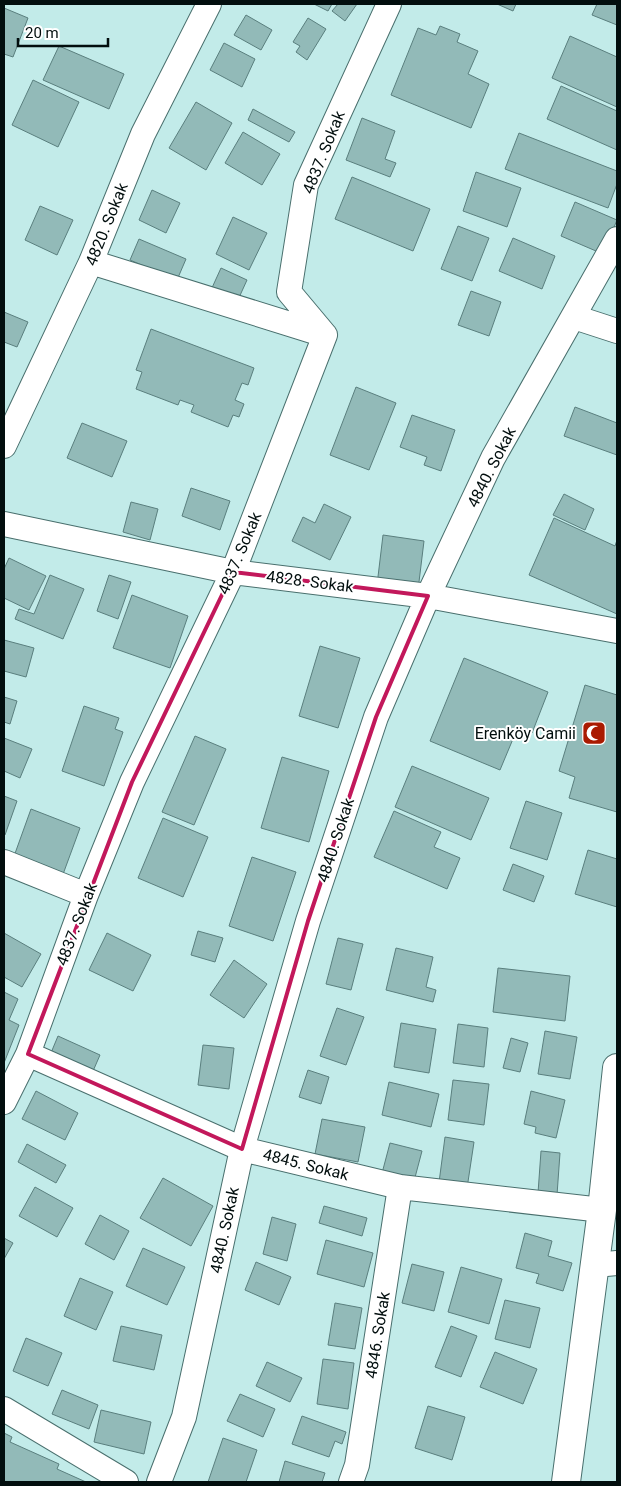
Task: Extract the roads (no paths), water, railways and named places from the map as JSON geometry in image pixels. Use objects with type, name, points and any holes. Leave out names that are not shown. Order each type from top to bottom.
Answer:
[{"type":"street","name":"4820. Sokak","points":[[4,446],[91,262],[143,134],[209,4]]},
{"type":"street","name":"4837. Sokak","points":[[4,1102],[28,1054],[86,895],[132,782],[233,572],[325,335],[289,292],[306,185],[389,4]]},
{"type":"street","name":"4840. Sokak","points":[[159,1482],[184,1417],[242,1149],[308,921],[376,717],[428,596],[493,458],[617,239]]},
{"type":"street","points":[[91,262],[325,335]]},
{"type":"street","points":[[574,317],[617,331]]},
{"type":"street","name":"4828. Sokak","points":[[4,524],[233,572],[428,596],[617,631]]},
{"type":"street","points":[[4,862],[86,895]]},
{"type":"street","name":"4845. Sokak","points":[[28,1054],[242,1149],[400,1187],[602,1210]]},
{"type":"street","points":[[566,1482],[606,1264],[602,1210],[617,1068]]},
{"type":"street","name":"4846. Sokak","points":[[351,1482],[357,1465],[400,1187]]},
{"type":"street","points":[[4,1409],[126,1482]]},
{"type":"place","name":"Erenköy Camii","points":[[594,733]]}]
